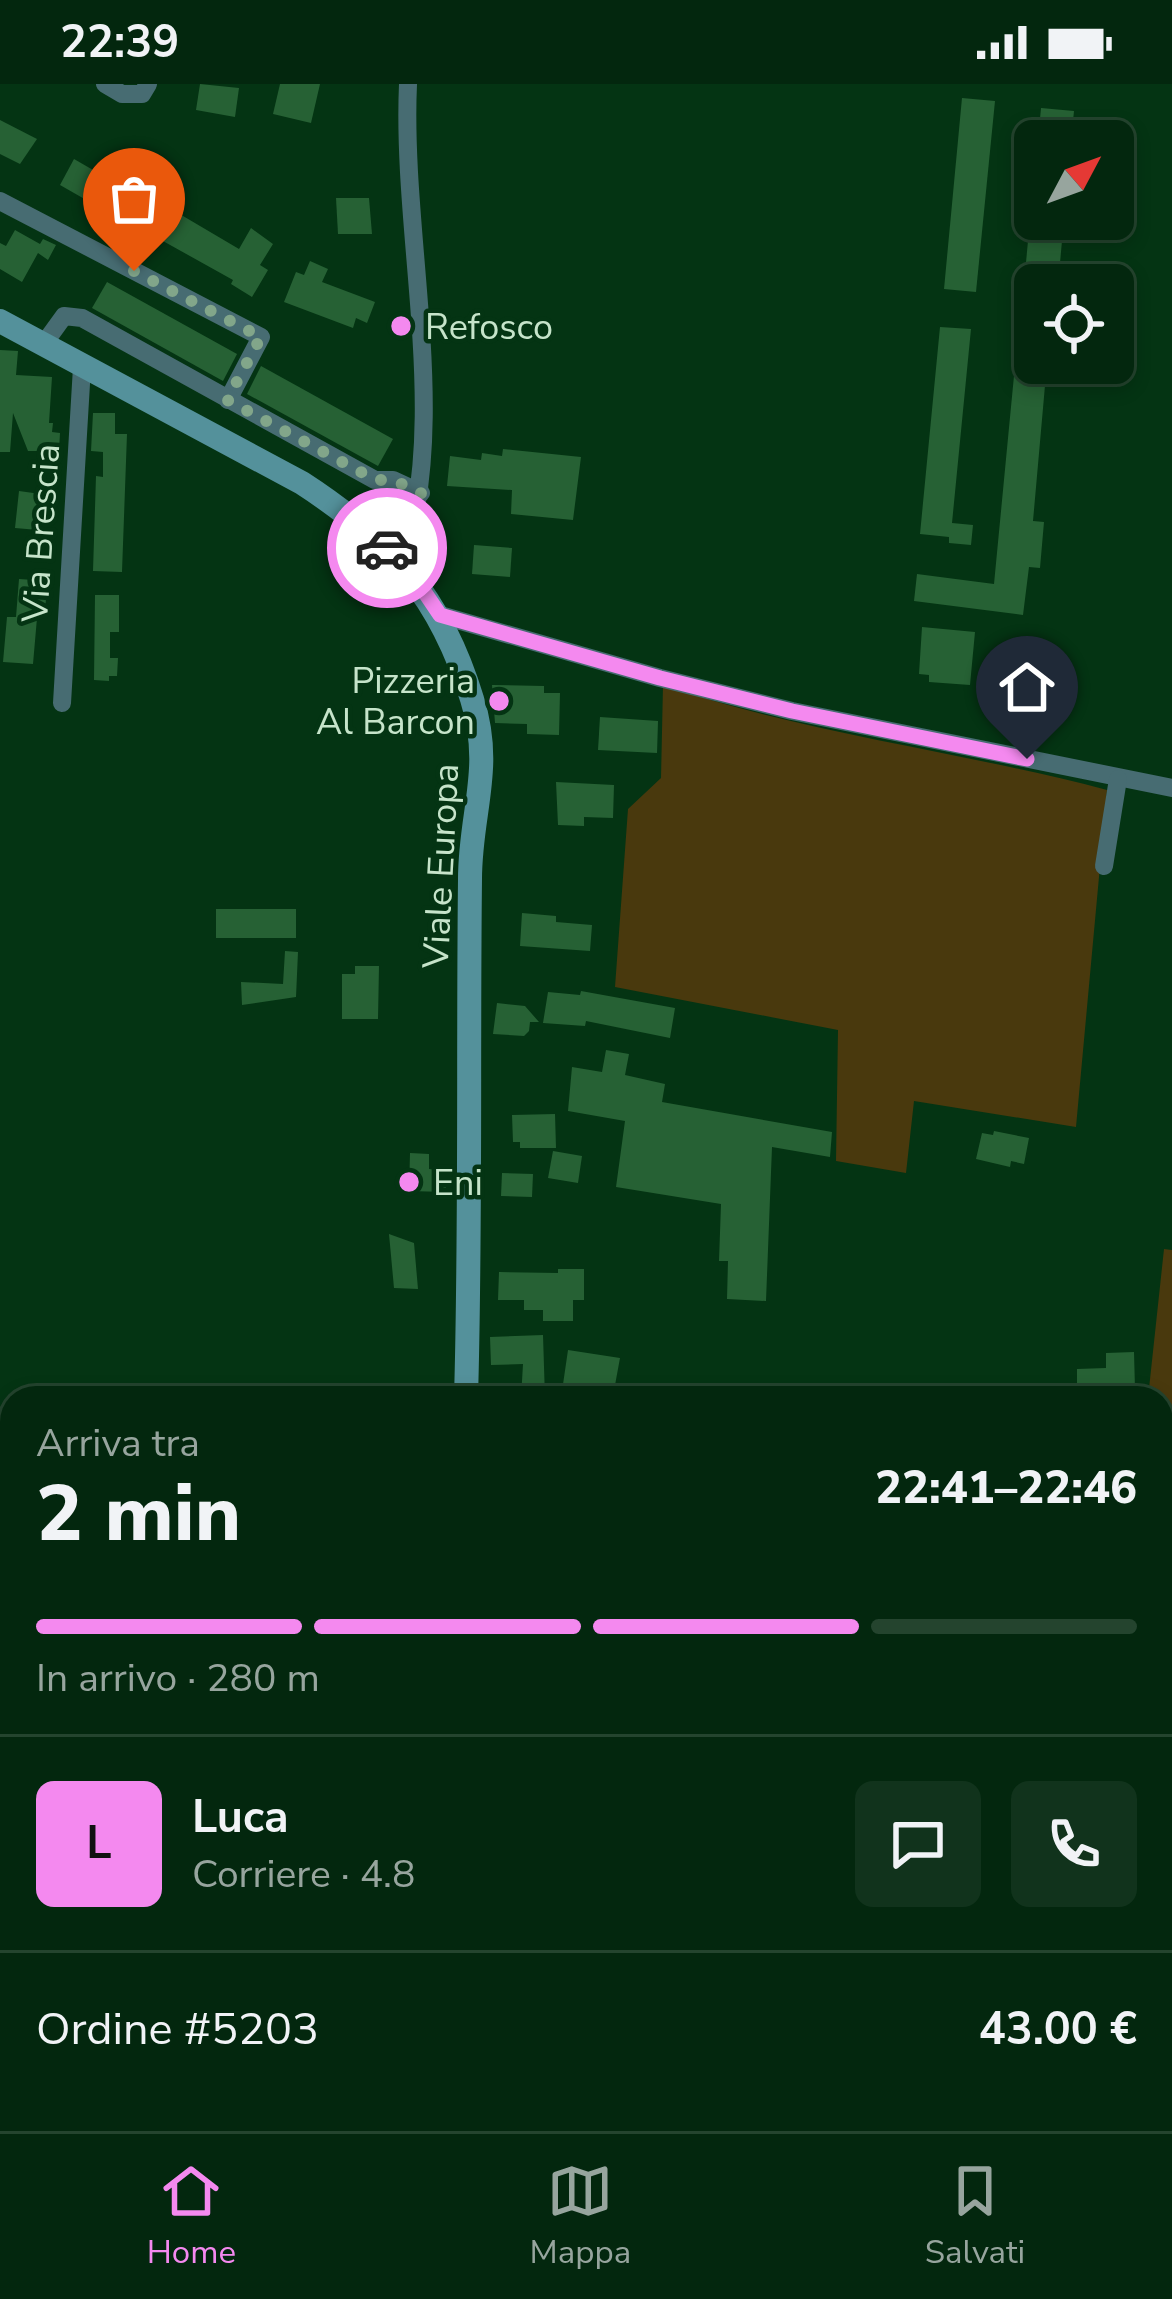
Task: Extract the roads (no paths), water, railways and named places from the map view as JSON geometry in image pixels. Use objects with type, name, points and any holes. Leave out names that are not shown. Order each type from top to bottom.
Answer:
[{"type":"main road","name":"Viale Europa","points":[[0,321],[302,483],[374,534],[440,615],[473,700],[484,758],[470,864],[466,1386]]},
{"type":"street","points":[[105,84],[134,97],[148,84]]},
{"type":"street","points":[[402,564],[419,501],[424,424],[406,138],[408,84]]},
{"type":"street","points":[[2,209],[261,337],[227,400]]},
{"type":"street","points":[[43,345],[64,316],[82,318],[376,480],[393,480],[419,501]]},
{"type":"street","name":"Via Brescia","points":[[62,703],[82,367]]},
{"type":"street","points":[[374,534],[419,501]]},
{"type":"street","points":[[440,615],[792,711],[1172,788]]},
{"type":"street","points":[[1104,866],[1118,779]]},
{"type":"place","name":"Refosco","points":[[401,326]]},
{"type":"place","name":"Pizzeria Al Barcon","points":[[499,701]]},
{"type":"place","name":"Eni","points":[[409,1182]]}]
